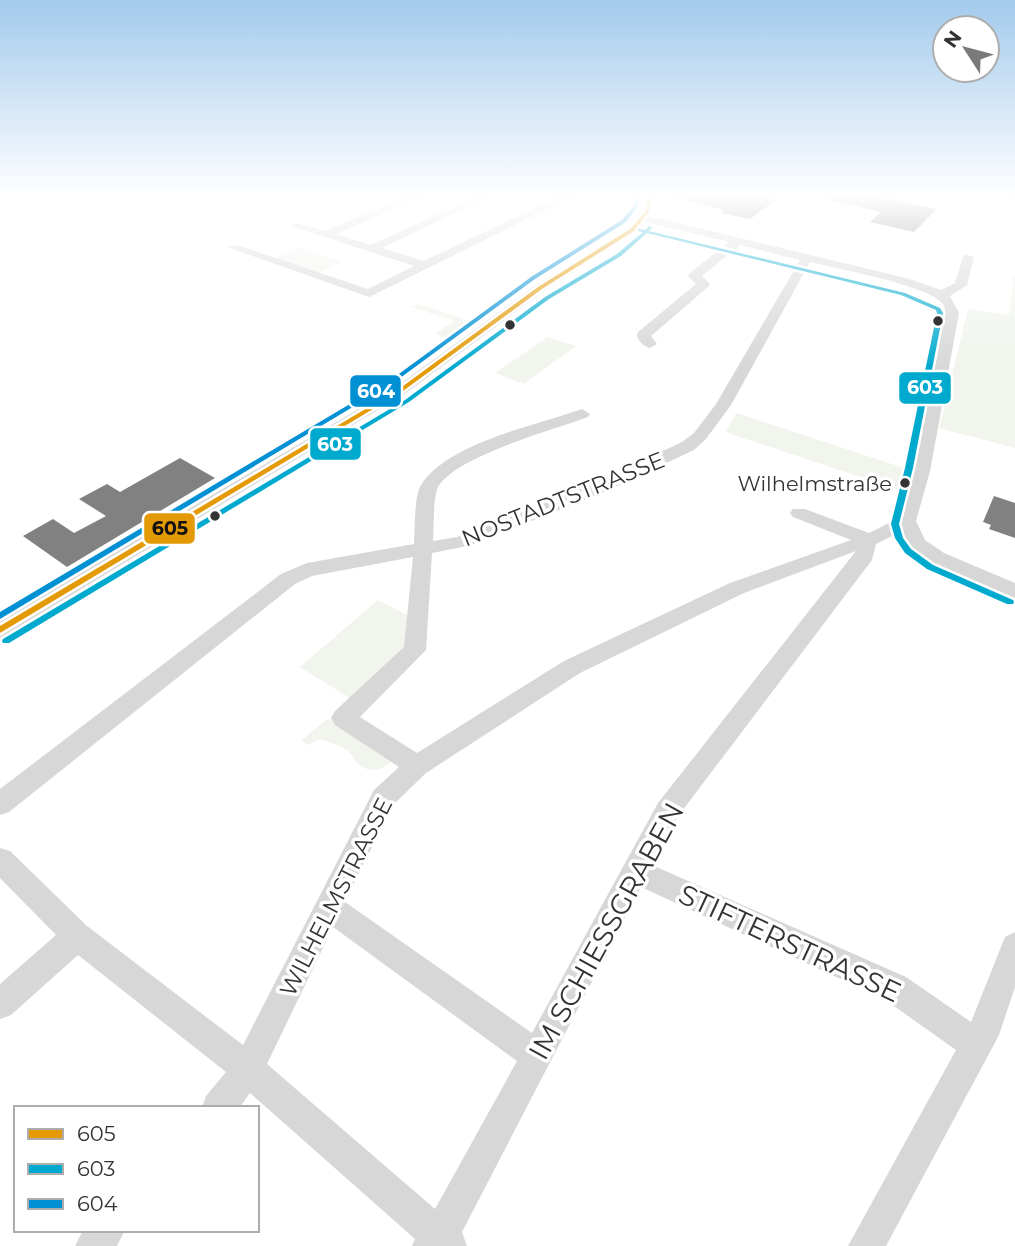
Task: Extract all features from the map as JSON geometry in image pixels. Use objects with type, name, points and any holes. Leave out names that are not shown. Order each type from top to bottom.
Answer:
[{"type":"street","points":[[248,252],[369,293],[451,252]]},
{"type":"street","points":[[381,252],[424,265]]},
{"type":"street","points":[[0,630],[401,390],[540,288],[597,252]]},
{"type":"street","points":[[650,344],[643,335],[704,284],[694,276],[724,252]]},
{"type":"street","points":[[781,252],[906,282],[940,296],[952,307],[921,471],[908,522],[910,533],[918,544],[937,557]]},
{"type":"street","points":[[940,296],[961,285],[968,257]]},
{"type":"street","name":"NOSTADTSTRASSE","points":[[0,804],[288,579],[307,570],[461,541],[650,466],[688,446],[700,436],[723,405],[807,258]]},
{"type":"street","points":[[417,766],[343,719],[415,650],[425,547],[426,495],[432,481],[459,460],[583,414]]},
{"type":"street","points":[[799,513],[937,557],[1015,591]]},
{"type":"street","name":"WILHELMSTRASSE","points":[[220,1106],[248,1069],[383,798],[417,766],[572,667],[644,631],[737,588],[908,522]]},
{"type":"street","name":"IM SCHIESSGRABEN","points":[[440,1243],[667,811],[865,555],[873,537]]},
{"type":"street","points":[[0,860],[77,936],[248,1069],[440,1243]]},
{"type":"street","name":"STIFTERSTRASSE","points":[[635,871],[895,988],[976,1045]]},
{"type":"street","points":[[330,908],[537,1056]]},
{"type":"street","points":[[0,1004],[77,936]]},
{"type":"street","points":[[866,1246],[976,1045],[983,1039],[987,1018],[1002,987],[1015,947]]},
{"type":"street","points":[[93,1246],[105,1232]]},
{"type":"shaded area","points":[[291,252],[312,252],[342,262],[318,273],[275,259]]},
{"type":"shaded area","points":[[1015,275],[1015,448],[939,428],[968,309],[1009,315],[1013,284],[1011,276]]},
{"type":"shaded area","points":[[419,304],[470,321],[450,339],[435,334],[454,321],[412,307]]},
{"type":"shaded area","points":[[548,337],[576,346],[524,384],[495,373]]},
{"type":"shaded area","points":[[737,413],[910,470],[902,491],[725,432]]},
{"type":"shaded area","points":[[378,600],[411,617],[407,646],[351,699],[300,667]]},
{"type":"shaded area","points":[[327,719],[396,758],[382,768],[366,769],[336,744],[319,739],[308,745],[301,741]]},
{"type":"building","points":[[180,458],[215,478],[67,567],[23,536],[53,519],[74,533],[106,516],[79,499],[107,484],[120,492]]},
{"type":"building","points":[[994,496],[1015,503],[1015,538],[989,529],[991,525],[983,522]]},
{"type":"transit line","name":"604","points":[[0,616],[394,380],[533,278],[574,252]]},
{"type":"transit line","name":"605","points":[[0,630],[401,390],[540,288],[597,252]]},
{"type":"transit line","name":"603","points":[[6,641],[407,401],[547,298],[622,252]]},
{"type":"transit line","name":"603","points":[[731,252],[903,294],[938,309],[940,313],[895,524],[899,538],[908,551],[930,567],[1010,602]]},
{"type":"place","name":"Wilhelmstraße","points":[[905,483]]}]
